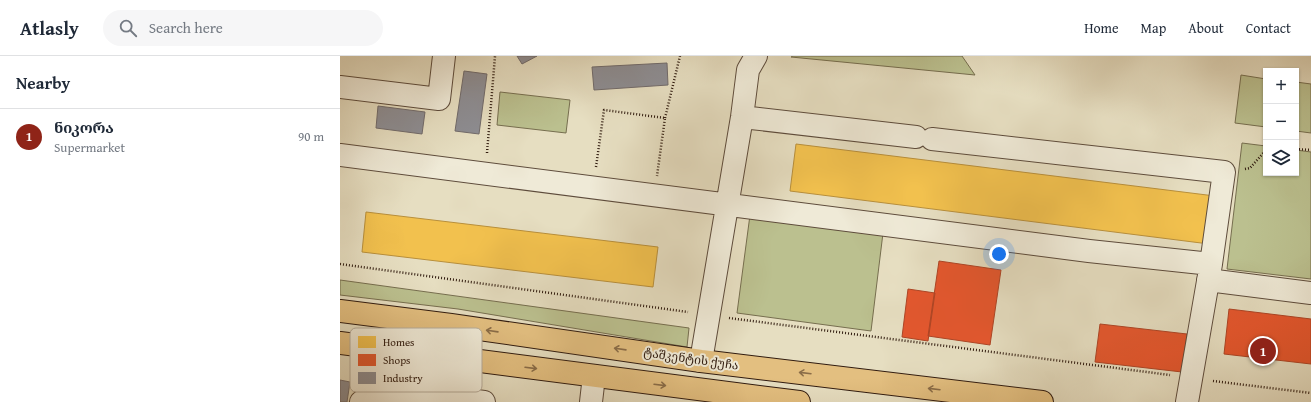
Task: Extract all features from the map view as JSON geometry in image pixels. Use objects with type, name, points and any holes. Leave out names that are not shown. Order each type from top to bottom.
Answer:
[{"type":"main road","name":"ტაშკენტის ქუჩა","points":[[340,312],[472,328]]},
{"type":"main road","name":"ტაშკენტის ქუჩა","points":[[482,329],[701,361],[1042,402]]},
{"type":"main road","points":[[340,343],[350,344]]},
{"type":"main road","points":[[482,361],[797,402]]},
{"type":"street","points":[[340,87],[439,99],[444,56]]},
{"type":"street","points":[[701,361],[742,117],[748,70],[756,56]]},
{"type":"street","points":[[742,117],[1224,172],[1188,402]]},
{"type":"street","points":[[340,155],[1081,250],[1209,272],[1311,293]]},
{"type":"street","points":[[591,402],[594,376]]},
{"type":"street","points":[[361,402],[416,397],[484,402]]},
{"type":"path","points":[[485,174],[495,56]]},
{"type":"path","points":[[655,196],[665,118],[680,56]]},
{"type":"path","points":[[594,188],[604,110],[665,118]]},
{"type":"path","points":[[1299,149],[1311,150]]},
{"type":"path","points":[[1224,172],[1250,168],[1263,153]]},
{"type":"path","points":[[340,264],[708,315],[1311,393]]},
{"type":"green space","points":[[962,56],[975,75],[791,57]]},
{"type":"green space","points":[[1241,75],[1263,79],[1263,127],[1235,123]]},
{"type":"green space","points":[[1299,82],[1311,84],[1311,133],[1299,131]]},
{"type":"green space","points":[[500,92],[570,100],[566,133],[497,125]]},
{"type":"green space","points":[[1242,143],[1263,146],[1263,176],[1299,176],[1299,150],[1311,152],[1311,279],[1227,269]]},
{"type":"green space","points":[[750,215],[883,233],[871,331],[737,313]]},
{"type":"green space","points":[[340,280],[689,328],[687,347],[458,309],[340,295]]},
{"type":"building: Homes","points":[[796,144],[1215,196],[1209,244],[790,191]]},
{"type":"building: Homes","points":[[366,212],[658,247],[653,287],[362,252]]},
{"type":"building: Shops","points":[[939,261],[1001,270],[990,345],[928,336]]},
{"type":"building: Shops","points":[[908,289],[935,293],[928,341],[902,337]]},
{"type":"building: Shops","points":[[1229,309],[1311,319],[1311,364],[1224,354]]},
{"type":"building: Shops","points":[[1100,324],[1187,334],[1182,372],[1095,362]]},
{"type":"building: Industry","points":[[517,56],[537,56],[522,64]]},
{"type":"building: Industry","points":[[667,63],[668,85],[594,90],[592,67]]},
{"type":"building: Industry","points":[[464,71],[487,74],[479,134],[455,131]]},
{"type":"building: Industry","points":[[378,106],[425,112],[422,134],[376,128]]},
{"type":"building: Industry","points":[[340,380],[350,382],[347,402],[340,402]]},
{"type":"place","name":"ნიკორა","points":[[1263,351]]}]
